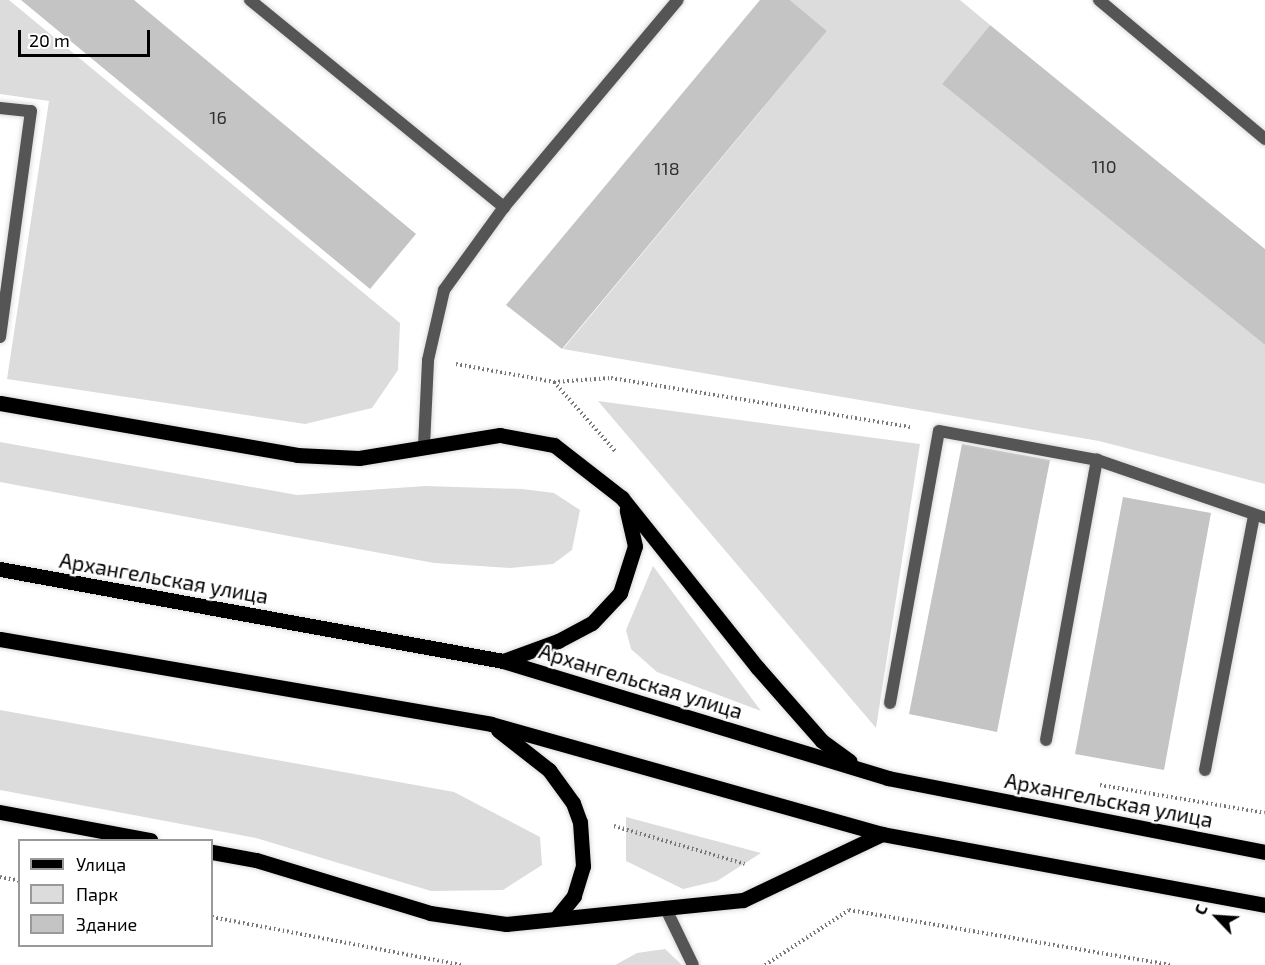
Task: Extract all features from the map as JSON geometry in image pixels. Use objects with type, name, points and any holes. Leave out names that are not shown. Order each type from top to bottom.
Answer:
[{"type":"main road","points":[[0,403],[297,455],[359,458],[500,435],[555,445],[622,498],[757,667],[822,741],[840,756],[888,778]]},
{"type":"main road","points":[[503,661],[558,641],[592,623],[620,593],[635,546],[634,528],[622,498]]},
{"type":"main road","name":"Архангельская улица","points":[[0,569],[503,661],[888,778],[1265,852]]},
{"type":"main road","points":[[0,639],[491,724],[882,834],[1265,905]]},
{"type":"main road","points":[[491,724],[549,770],[573,803],[580,822],[583,866],[574,896],[556,918]]},
{"type":"main road","points":[[0,812],[145,839]]},
{"type":"main road","points":[[213,852],[256,860],[430,913],[506,924],[743,900],[882,834]]},
{"type":"street","points":[[250,0],[504,207]]},
{"type":"street","points":[[424,446],[428,360],[444,290],[504,207],[678,0]]},
{"type":"street","points":[[1099,0],[1265,139]]},
{"type":"street","points":[[0,108],[31,111],[0,337]]},
{"type":"street","points":[[890,703],[939,431],[1097,460],[1259,516],[1204,770]]},
{"type":"street","points":[[1046,740],[1097,460]]},
{"type":"street","points":[[665,907],[693,965]]},
{"type":"path","points":[[428,360],[554,382],[611,378],[939,431]]},
{"type":"path","points":[[614,826],[747,865]]},
{"type":"path","points":[[0,877],[18,881]]},
{"type":"path","points":[[765,965],[849,910],[1172,965]]},
{"type":"path","points":[[213,917],[462,965]]},
{"type":"green space","points":[[0,0],[9,0],[400,323],[398,370],[372,408],[305,424],[7,379],[49,101],[0,94]]},
{"type":"green space","points":[[790,0],[960,0],[990,25],[942,84],[1265,345],[1265,484],[1099,441],[563,349],[827,31]]},
{"type":"green space","points":[[598,401],[920,444],[876,728]]},
{"type":"green space","points":[[0,442],[297,495],[425,486],[522,489],[554,493],[580,510],[572,550],[553,564],[510,568],[434,563],[0,482]]},
{"type":"green space","points":[[653,566],[761,711],[657,672],[631,649],[626,630]]},
{"type":"green space","points":[[0,710],[454,792],[540,837],[542,865],[503,890],[431,891],[256,838],[0,790]]},
{"type":"green space","points":[[626,817],[761,853],[717,881],[683,889],[626,861]]},
{"type":"green space","points":[[665,949],[682,965],[615,965],[637,953]]},
{"type":"building","points":[[21,0],[134,0],[416,234],[370,289]]},
{"type":"building","points":[[760,0],[790,0],[827,31],[562,349],[506,305]]},
{"type":"building","points":[[990,25],[1265,249],[1265,345],[942,84]]},
{"type":"building","points":[[962,444],[1050,460],[997,732],[909,714]]},
{"type":"building","points":[[1123,497],[1211,513],[1164,770],[1075,754]]}]
